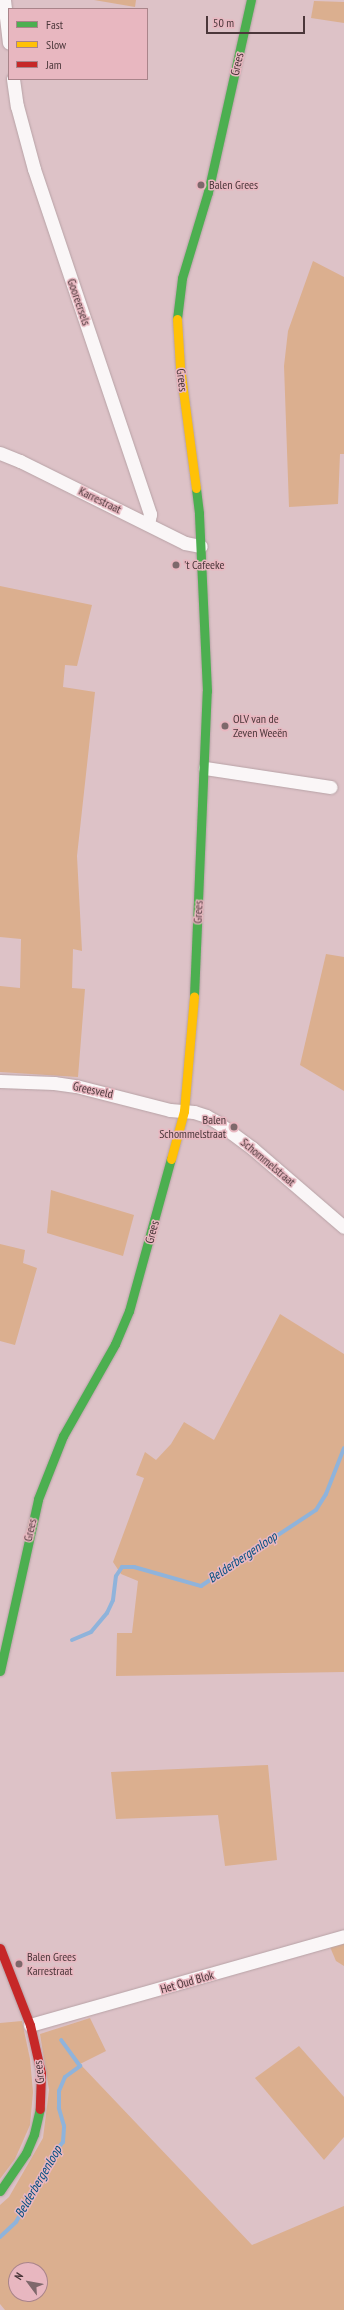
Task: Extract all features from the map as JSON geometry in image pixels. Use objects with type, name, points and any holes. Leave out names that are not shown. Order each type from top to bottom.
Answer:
[{"type":"street","points":[[4,0],[8,34]]},
{"type":"street","name":"Grees","points":[[0,1671],[38,1499],[63,1436],[112,1351],[129,1312],[184,1110],[193,1024],[205,768],[207,691],[201,546],[177,340],[176,312],[182,278],[208,192],[251,0]]},
{"type":"street","name":"Gooreersels","points":[[13,80],[17,106],[34,169],[150,514],[148,524]]},
{"type":"street","name":"Karrestraat","points":[[0,453],[20,461],[185,543],[201,546]]},
{"type":"street","points":[[205,768],[331,787]]},
{"type":"street","name":"Greesveld","points":[[0,1080],[76,1086],[170,1110],[184,1110]]},
{"type":"street","name":"Schommelstraat","points":[[184,1110],[194,1112],[218,1122],[252,1148],[344,1227]]},
{"type":"street","name":"Het Oud Blok","points":[[30,2025],[344,1936]]},
{"type":"street","name":"Grees","points":[[0,1948],[30,2025],[41,2073],[39,2116],[26,2153],[0,2191]]},
{"type":"shaded area","points":[[94,0],[136,0],[135,7]]},
{"type":"shaded area","points":[[314,1],[344,2],[344,23],[311,18]]},
{"type":"shaded area","points":[[313,261],[344,277],[344,454],[340,454],[338,504],[289,507],[284,366],[288,331]]},
{"type":"shaded area","points":[[0,586],[92,605],[77,666],[65,665],[63,687],[95,692],[77,856],[82,951],[73,949],[72,988],[85,989],[78,1077],[0,1072],[0,986],[20,988],[21,939],[0,937]]},
{"type":"shaded area","points":[[326,954],[344,957],[344,1091],[300,1065]]},
{"type":"shaded area","points":[[51,1190],[134,1215],[123,1256],[47,1233]]},
{"type":"shaded area","points":[[0,1244],[25,1250],[23,1263],[37,1268],[15,1345],[0,1341]]},
{"type":"shaded area","points":[[280,1314],[344,1354],[344,1672],[116,1676],[117,1633],[132,1633],[138,1581],[121,1574],[113,1562],[144,1478],[136,1475],[145,1452],[156,1460],[171,1444],[184,1422],[214,1440]]},
{"type":"shaded area","points":[[268,1765],[277,1860],[225,1866],[218,1815],[116,1819],[111,1772]]},
{"type":"shaded area","points":[[344,1943],[344,1966],[336,1961],[330,1947]]},
{"type":"shaded area","points":[[90,2018],[106,2051],[80,2064],[252,2245],[344,2206],[344,2310],[5,2310],[0,2304],[0,2205],[9,2197],[43,2138],[49,2090],[40,2034]]},
{"type":"shaded area","points":[[22,2021],[30,2059],[33,2092],[30,2125],[15,2159],[0,2179],[0,2023]]},
{"type":"shaded area","points":[[299,2046],[344,2097],[344,2137],[324,2160],[255,2078]]},
{"type":"waterway","name":"Belderbergenloop","points":[[72,1640],[91,1632],[107,1613],[113,1600],[116,1576],[122,1567],[134,1567],[201,1586],[316,1510],[326,1494],[344,1448]]},
{"type":"waterway","name":"Belderbergenloop","points":[[0,2237],[16,2222],[46,2170],[52,2156],[63,2142],[64,2126],[59,2108],[59,2091],[65,2077],[80,2066],[61,2040]]},
{"type":"traffic: fast","points":[[177,319],[182,278],[208,192],[251,0]]},
{"type":"traffic: fast","points":[[194,996],[207,691],[199,513],[196,488]]},
{"type":"traffic: fast","points":[[0,1671],[38,1499],[63,1436],[115,1344],[129,1311],[171,1159]]},
{"type":"traffic: fast","points":[[0,2191],[26,2153],[34,2134],[40,2109]]},
{"type":"traffic: slow","points":[[177,319],[180,367],[196,488]]},
{"type":"traffic: slow","points":[[171,1159],[184,1111],[194,996]]},
{"type":"traffic: jam","points":[[0,1948],[30,2025],[41,2073],[40,2109]]},
{"type":"place","name":"Balen Grees","points":[[201,185]]},
{"type":"place","name":"'t Cafeeke","points":[[176,565]]},
{"type":"place","name":"OLV van de Zeven Weeën","points":[[225,726]]},
{"type":"place","name":"Balen Schommelstraat","points":[[234,1127]]},
{"type":"place","name":"Balen Grees Karrestraat","points":[[19,1964]]}]
